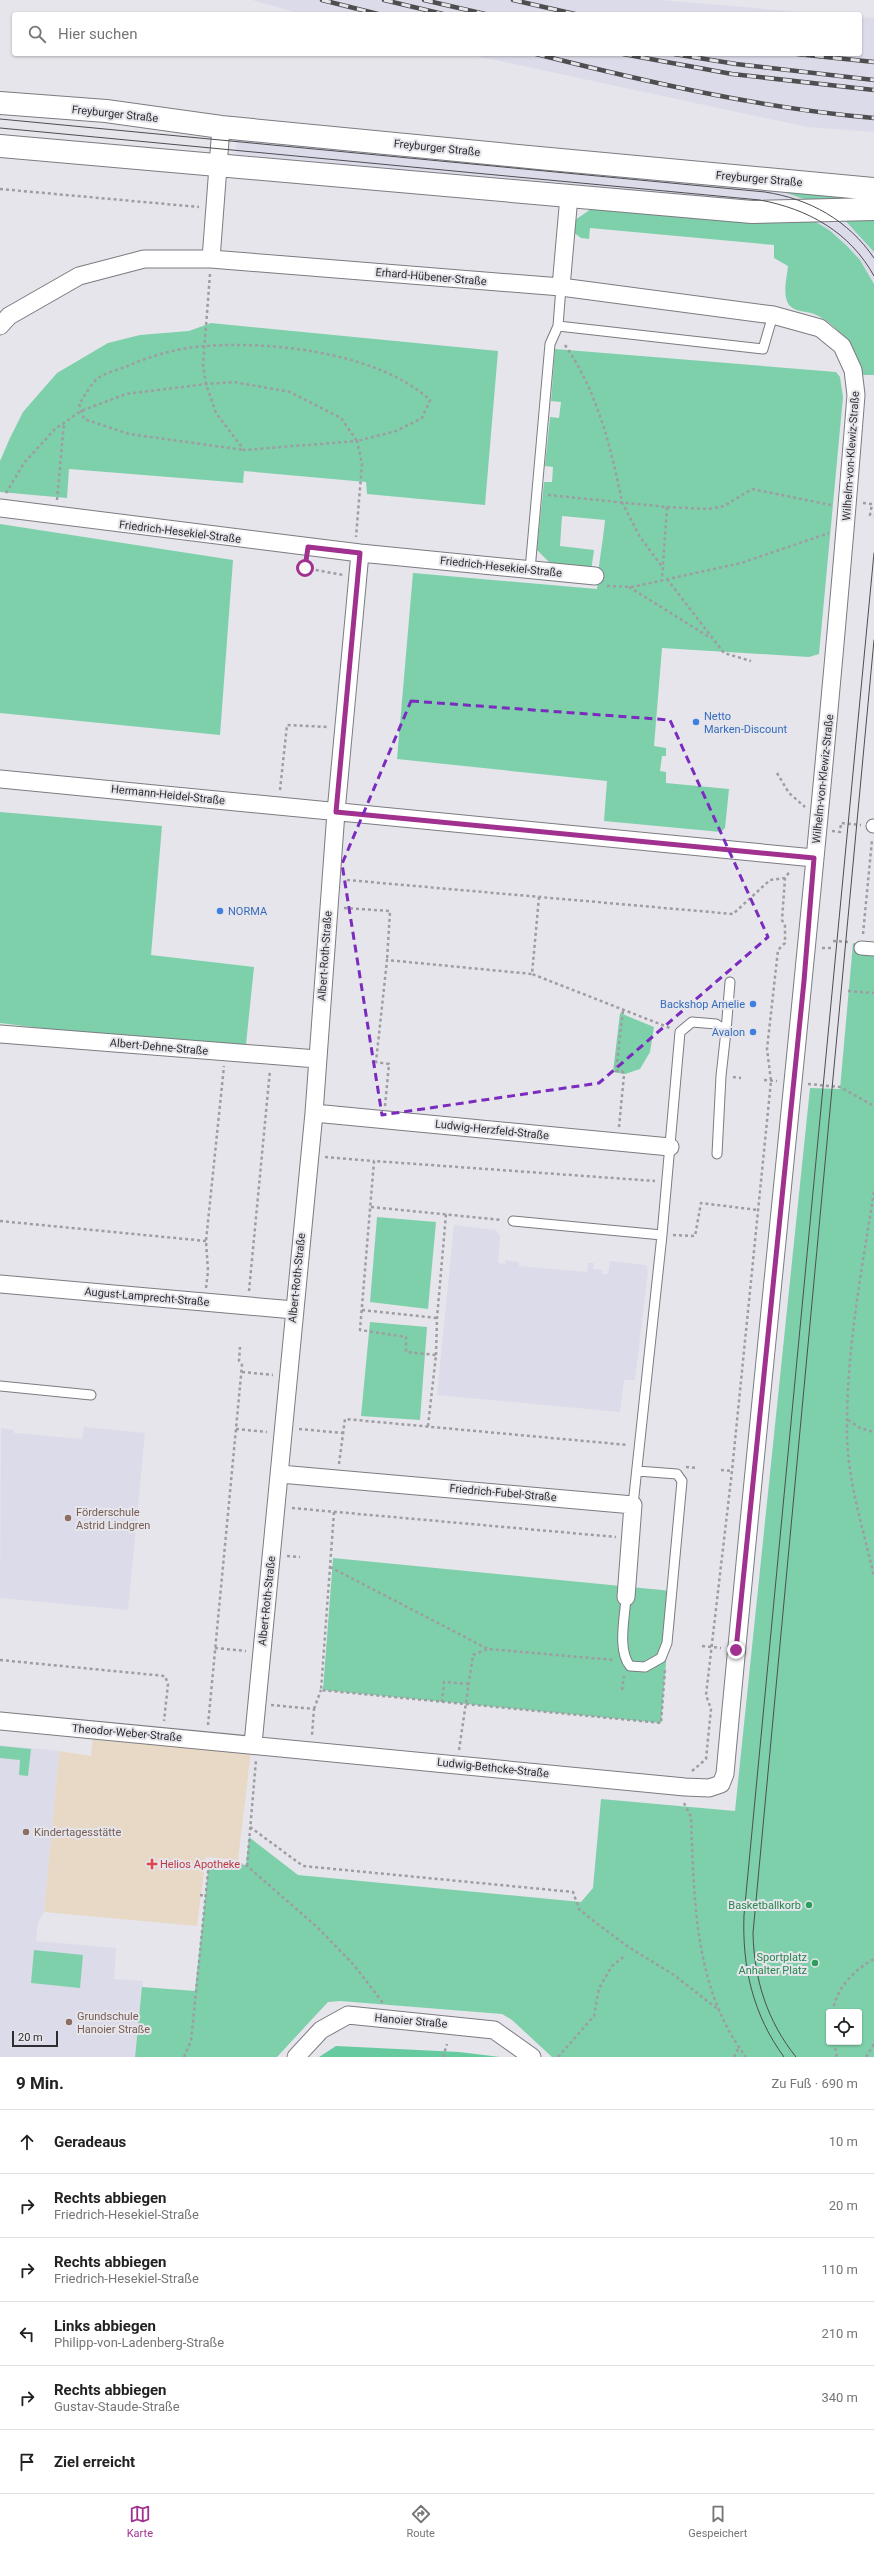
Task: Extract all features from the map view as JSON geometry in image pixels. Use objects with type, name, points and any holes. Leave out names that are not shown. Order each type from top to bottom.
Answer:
[{"type":"street","name":"Freyburger Straße","points":[[0,103],[106,111],[221,127],[874,189]]},
{"type":"street","points":[[211,259],[221,127]]},
{"type":"street","points":[[0,146],[219,163],[752,212],[874,209]]},
{"type":"street","points":[[561,287],[569,196]]},
{"type":"street","name":"Erhard-Hübener-Straße","points":[[0,326],[15,312],[79,276],[144,259],[211,259],[561,287]]},
{"type":"street","name":"Wilhelm-von-Klewiz-Straße","points":[[561,287],[773,315],[820,328],[842,346],[854,370],[856,395],[836,642],[725,1774]]},
{"type":"street","name":"Friedrich-Hesekiel-Straße","points":[[2,502],[56,517],[360,553],[595,576]]},
{"type":"street","points":[[336,812],[360,553]]},
{"type":"street","name":"Hermann-Heidel-Straße","points":[[0,779],[814,858]]},
{"type":"street","name":"Albert-Roth-Straße","points":[[255,1751],[262,1652],[280,1474],[288,1431],[288,1376],[314,1112],[336,812]]},
{"type":"street","name":"Albert-Dehne-Straße","points":[[0,1034],[317,1059]]},
{"type":"street","name":"Ludwig-Herzfeld-Straße","points":[[314,1112],[670,1147]]},
{"type":"street","name":"August-Lamprecht-Straße","points":[[0,1284],[294,1310]]},
{"type":"street","name":"Friedrich-Fubel-Straße","points":[[280,1474],[633,1505]]},
{"type":"street","points":[[626,1597],[633,1505]]},
{"type":"street","name":"Theodor-Weber-Straße","points":[[0,1721],[255,1751]]},
{"type":"street","name":"Ludwig-Bethcke-Straße","points":[[255,1751],[687,1779],[709,1788],[721,1784],[725,1774]]},
{"type":"street","name":"Hanoier Straße","points":[[296,2057],[321,2030],[348,2016],[494,2030],[532,2057]]},
{"type":"lane","points":[[530,570],[550,344],[558,326],[561,287]]},
{"type":"lane","points":[[558,326],[763,349],[773,315]]},
{"type":"lane","points":[[717,1154],[730,982]]},
{"type":"lane","points":[[633,1505],[662,1235],[680,1032],[692,1022],[716,1024],[726,1031]]},
{"type":"lane","points":[[513,1221],[662,1235]]},
{"type":"lane","points":[[0,1386],[91,1395]]},
{"type":"lane","points":[[626,1597],[624,1647],[626,1662],[630,1666],[645,1668],[661,1658],[667,1643],[682,1481],[677,1474],[637,1471]]},
{"type":"path","points":[[0,189],[215,208]]},
{"type":"path","points":[[211,259],[203,365],[206,384],[216,413],[244,450]]},
{"type":"path","points":[[250,345],[321,353],[370,366],[415,386],[430,400],[422,418],[396,431],[357,441],[244,450],[129,434],[84,419],[79,404],[97,379],[145,358],[205,346],[250,345]]},
{"type":"path","points":[[565,345],[577,363],[596,403],[616,472],[622,502],[640,537],[663,568]]},
{"type":"path","points":[[2,502],[24,463],[55,429],[81,411],[126,394],[234,382],[290,392],[341,418],[357,441],[362,464],[356,538],[360,553]]},
{"type":"path","points":[[56,517],[64,423]]},
{"type":"path","points":[[536,494],[667,507],[709,509],[724,506],[752,489],[837,506]]},
{"type":"path","points":[[662,580],[667,507]]},
{"type":"path","points":[[595,576],[595,585],[628,587],[741,563],[835,531]]},
{"type":"path","points":[[308,547],[305,568],[344,575],[343,583]]},
{"type":"path","points":[[667,579],[712,640],[724,653],[752,661]]},
{"type":"path","points":[[628,587],[697,628],[712,640]]},
{"type":"path","points":[[278,806],[287,725],[329,727],[330,719]]},
{"type":"path","points":[[777,774],[789,794],[808,809]]},
{"type":"path","points":[[817,829],[840,832],[841,823],[874,826],[868,949],[853,943],[833,941]]},
{"type":"path","points":[[746,2057],[720,2011],[707,1981],[698,1927],[692,1817],[684,1802],[687,1779],[706,1759],[711,1709],[706,1695],[732,1471],[771,1081],[768,1049],[778,950],[785,943],[785,926],[782,920],[786,878],[792,867],[793,856]]},
{"type":"path","points":[[331,878],[732,914],[770,880],[786,878]]},
{"type":"path","points":[[532,974],[539,897]]},
{"type":"path","points":[[338,908],[390,911],[376,1062],[389,1064],[384,1120]]},
{"type":"path","points":[[386,960],[532,974],[680,1032]]},
{"type":"path","points":[[848,991],[874,994]]},
{"type":"path","points":[[618,1132],[624,1075],[622,1071],[616,1071],[623,1010]]},
{"type":"path","points":[[249,1295],[271,1056]]},
{"type":"path","points":[[206,1291],[208,1271],[206,1241],[224,1062]]},
{"type":"path","points":[[764,1080],[771,1081]]},
{"type":"path","points":[[820,1085],[840,1087],[874,1106]]},
{"type":"path","points":[[319,1156],[667,1182]]},
{"type":"path","points":[[374,1160],[360,1330],[406,1337],[406,1352],[436,1355]]},
{"type":"path","points":[[874,1192],[853,1320],[847,1436],[855,1506],[874,1577]]},
{"type":"path","points":[[662,1235],[695,1236],[701,1203],[758,1210]]},
{"type":"path","points":[[371,1207],[513,1221]]},
{"type":"path","points":[[428,1426],[436,1355],[437,1318],[446,1214]]},
{"type":"path","points":[[0,1221],[206,1241]]},
{"type":"path","points":[[362,1310],[437,1318]]},
{"type":"path","points":[[207,1730],[242,1372],[242,1365],[239,1361],[240,1347]]},
{"type":"path","points":[[242,1372],[288,1376]]},
{"type":"path","points":[[336,1478],[344,1419],[640,1446]]},
{"type":"path","points":[[848,1420],[860,1428],[874,1432]]},
{"type":"path","points":[[236,1429],[343,1433]]},
{"type":"path","points":[[721,1470],[732,1471]]},
{"type":"path","points":[[289,1508],[630,1538]]},
{"type":"path","points":[[312,1741],[314,1709],[321,1690],[334,1512]]},
{"type":"path","points":[[293,1556],[300,1557]]},
{"type":"path","points":[[870,1562],[874,1568]]},
{"type":"path","points":[[330,1567],[488,1649],[626,1662]]},
{"type":"path","points":[[321,1690],[661,1723],[667,1643]]},
{"type":"path","points":[[215,1648],[262,1652]]},
{"type":"path","points":[[458,1765],[465,1704],[473,1655],[488,1649]]},
{"type":"path","points":[[0,1660],[165,1676],[168,1684],[163,1726]]},
{"type":"path","points":[[442,1702],[444,1682],[468,1684]]},
{"type":"path","points":[[267,1705],[314,1709]]},
{"type":"path","points":[[247,1866],[255,1751]]},
{"type":"path","points":[[250,1827],[303,1866],[573,1892],[579,1909],[591,1919],[627,1946],[674,1975],[720,2011]]},
{"type":"path","points":[[184,2057],[191,2041],[209,1862],[247,1866],[317,1927],[354,1965],[386,2007]]},
{"type":"path","points":[[200,1895],[205,1896]]},
{"type":"path","points":[[558,2057],[594,2016],[599,1988],[612,1966],[626,1955]]},
{"type":"path","points":[[834,2009],[847,1979],[861,1965],[874,1959]]},
{"type":"path","points":[[443,2057],[447,2044]]},
{"type":"path","points":[[866,2057],[874,2044]]},
{"type":"path","points":[[835,2045],[837,2057]]},
{"type":"path","points":[[734,2057],[739,2047]]},
{"type":"highlighted area","points":[[411,701],[670,720],[768,937],[599,1083],[382,1115],[342,864]]},
{"type":"shaded area","points":[[252,0],[659,0],[801,12],[295,12]]},
{"type":"shaded area","points":[[862,17],[874,18],[874,132],[807,127],[476,56],[862,56]]},
{"type":"shaded area","points":[[237,138],[778,190],[824,206],[751,203],[235,154]]},
{"type":"shaded area","points":[[842,217],[874,252],[874,284],[860,260],[847,246],[811,219]]},
{"type":"shaded area","points":[[454,1225],[496,1230],[500,1236],[498,1263],[505,1264],[505,1260],[519,1262],[519,1266],[587,1272],[588,1263],[594,1263],[593,1269],[602,1270],[602,1274],[608,1274],[610,1261],[646,1265],[648,1271],[635,1380],[624,1380],[620,1412],[437,1395]]},
{"type":"shaded area","name":"Förderschule Astrid Lindgren","points":[[84,1427],[145,1433],[128,1610],[0,1598],[1,1428],[14,1430],[14,1433],[82,1439]]},
{"type":"shaded area","points":[[93,1737],[251,1751],[238,1860],[206,1857],[197,1926],[44,1912],[59,1751],[91,1756]]},
{"type":"shaded area","name":"Grundschule Hanoier Straße","points":[[0,1745],[59,1751],[44,1912],[38,1922],[36,1941],[116,1948],[114,1979],[143,1981],[135,2057],[0,2057]]},
{"type":"green space","points":[[778,190],[874,193],[874,204],[824,206]]},
{"type":"green space","points":[[591,209],[811,219],[829,230],[847,246],[860,260],[874,284],[874,375],[862,375],[856,356],[851,347],[831,324],[823,318],[797,310],[789,305],[785,291],[788,266],[774,258],[774,245],[590,228],[589,239],[581,238],[573,232],[575,220]]},
{"type":"green space","points":[[874,216],[874,252],[842,217]]},
{"type":"green space","points":[[211,323],[498,351],[485,505],[367,494],[366,482],[244,471],[243,483],[69,469],[67,498],[0,492],[0,461],[10,438],[23,412],[57,373],[108,343],[140,335],[189,331]]},
{"type":"green space","points":[[555,349],[836,372],[840,377],[843,397],[819,654],[809,657],[662,648],[654,746],[666,748],[666,756],[662,756],[660,771],[666,772],[666,783],[729,789],[725,828],[721,832],[604,821],[607,781],[397,759],[413,573],[597,589],[605,520],[562,516],[560,546],[594,550],[591,571],[549,562],[537,550],[544,482],[552,482],[553,467],[545,466],[550,417],[559,418],[561,402],[551,401]]},
{"type":"green space","points":[[0,524],[233,560],[220,735],[0,713]]},
{"type":"green space","points":[[0,812],[162,826],[151,955],[254,967],[245,1054],[0,1023]]},
{"type":"green space","points":[[853,943],[874,944],[874,2057],[552,2057],[512,2020],[502,2014],[340,2001],[328,2002],[277,2057],[135,2057],[142,1987],[195,1991],[209,1862],[246,1865],[249,1837],[298,1875],[581,1902],[593,1888],[601,1799],[735,1811],[810,1088],[840,1089]]},
{"type":"green space","points":[[620,1013],[654,1027],[650,1052],[640,1069],[625,1074],[613,1072]]},
{"type":"green space","points":[[377,1217],[436,1222],[428,1309],[370,1302]]},
{"type":"green space","points":[[370,1322],[427,1327],[420,1420],[361,1416]]},
{"type":"green space","points":[[333,1558],[672,1591],[661,1723],[323,1690]]},
{"type":"green space","points":[[0,1746],[31,1749],[28,1776],[19,1775],[20,1760],[0,1758]]},
{"type":"green space","points":[[34,1950],[83,1955],[80,1988],[31,1983]]},
{"type":"green space","points":[[336,2046],[459,2052],[500,2057],[319,2057]]},
{"type":"tram line","points":[[0,119],[765,192],[782,195],[797,200],[827,213],[852,233],[874,258]]},
{"type":"tram line","points":[[0,128],[760,200],[795,209],[826,225],[853,247],[864,260],[874,276]]},
{"type":"tram line","points":[[784,2057],[764,2024],[752,1990],[745,1953],[744,1915],[874,553]]},
{"type":"tram line","points":[[796,2057],[777,2029],[764,1999],[756,1967],[753,1933],[874,640]]},
{"type":"railway","points":[[322,0],[370,12]]},
{"type":"railway","points":[[384,0],[435,12]]},
{"type":"railway","points":[[424,0],[476,12]]},
{"type":"railway","points":[[513,0],[566,12]]},
{"type":"railway","points":[[544,56],[662,84],[746,101],[831,114],[874,118]]},
{"type":"railway","points":[[634,56],[732,74],[874,90]]},
{"type":"railway","points":[[686,56],[736,64],[874,80]]},
{"type":"railway","points":[[816,56],[874,62]]},
{"type":"place","name":"Netto Marken-Discount","points":[[696,722]]},
{"type":"place","name":"NORMA","points":[[220,911]]},
{"type":"place","name":"Backshop Amelie","points":[[753,1004]]},
{"type":"place","name":"Avalon","points":[[753,1032]]},
{"type":"place","name":"Förderschule Astrid Lindgren","points":[[68,1518]]},
{"type":"place","name":"Kindertagesstätte","points":[[26,1832]]},
{"type":"place","name":"Helios Apotheke","points":[[152,1864]]},
{"type":"place","name":"Basketballkorb","points":[[809,1905]]},
{"type":"place","name":"Sportplatz Anhalter Platz","points":[[815,1963]]},
{"type":"place","name":"Grundschule Hanoier Straße","points":[[69,2022]]},
{"type":"route","points":[[305,568],[308,547],[360,553],[336,812],[736,852],[814,858],[804,981],[736,1650]]}]
